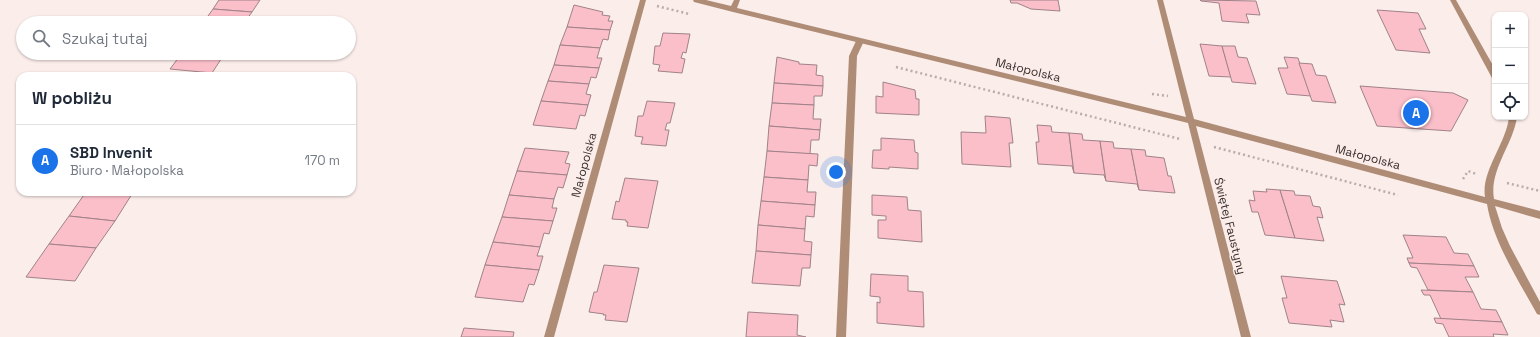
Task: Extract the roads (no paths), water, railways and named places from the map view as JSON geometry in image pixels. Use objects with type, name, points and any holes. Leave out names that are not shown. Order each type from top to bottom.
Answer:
[{"type":"street","name":"Małopolska","points":[[696,0],[860,42],[1190,122],[1540,215]]},
{"type":"street","points":[[733,10],[737,0]]},
{"type":"street","points":[[1160,0],[1190,122]]},
{"type":"street","points":[[1453,0],[1492,71]]},
{"type":"street","name":"Małopolska","points":[[550,337],[642,1]]},
{"type":"street","points":[[841,337],[853,56],[860,42]]},
{"type":"street","points":[[1512,120],[1511,128],[1490,178],[1487,189],[1489,202],[1505,244],[1540,311]]},
{"type":"street","name":"Świętej Faustyny","points":[[1190,122],[1246,337]]},
{"type":"place","name":"SBD Invenit","points":[[1416,113]]}]
